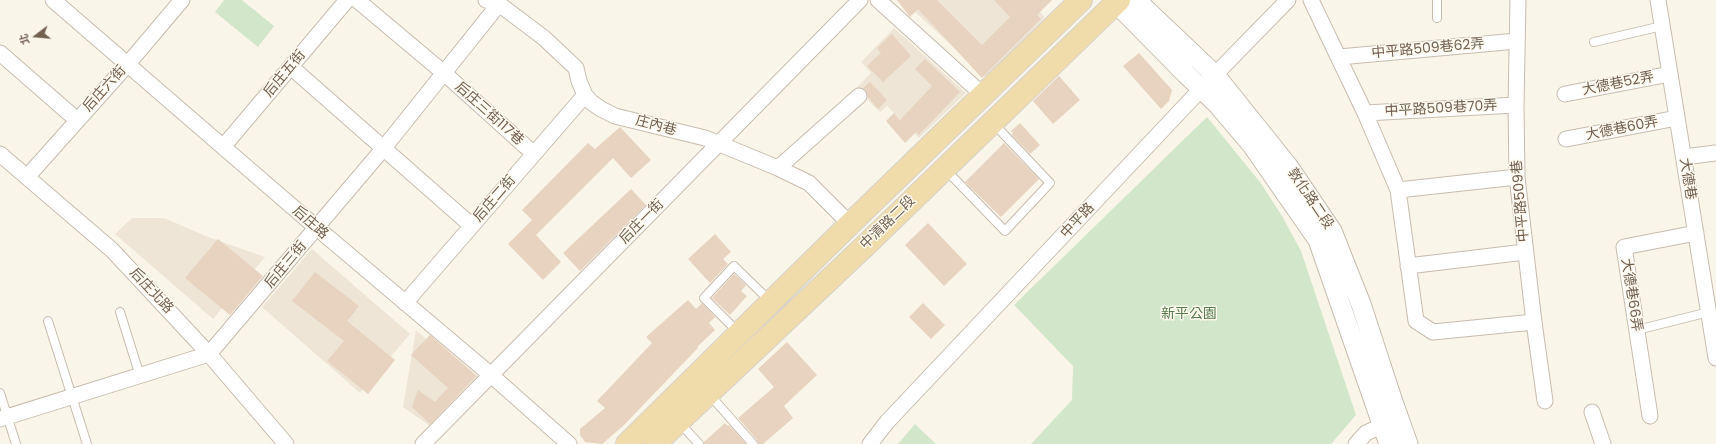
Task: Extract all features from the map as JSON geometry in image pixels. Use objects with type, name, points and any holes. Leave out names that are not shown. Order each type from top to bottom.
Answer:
[{"type":"main road","name":"中清路二段","points":[[627,444],[850,224],[1081,0]]},
{"type":"main road","name":"中清路二段","points":[[655,444],[1121,1]]},
{"type":"street","name":"后庄路","points":[[53,0],[570,444]]},
{"type":"street","name":"后庄六街","points":[[27,177],[128,65],[182,0]]},
{"type":"street","name":"后庄五街","points":[[223,147],[347,0]]},
{"type":"street","name":"后庄三街117巷","points":[[357,0],[444,73],[534,154]]},
{"type":"street","name":"后庄一街","points":[[424,444],[860,0]]},
{"type":"street","points":[[878,0],[983,95]]},
{"type":"street","name":"中平路","points":[[870,444],[892,416],[1202,88],[1288,0]]},
{"type":"street","points":[[1311,0],[1365,113],[1398,190],[1416,321],[1433,332],[1534,322]]},
{"type":"street","name":"中平路509巷","points":[[1518,0],[1516,105],[1517,177],[1525,252],[1545,401]]},
{"type":"street","name":"大德巷","points":[[1658,0],[1716,358]]},
{"type":"street","name":"敦化路二段","points":[[1121,1],[1215,75],[1288,166],[1332,231],[1361,304],[1391,421],[1389,444]]},
{"type":"street","name":"敦化路二段","points":[[1121,1],[1186,74],[1218,105],[1252,145],[1318,240],[1374,404],[1391,421],[1408,444]]},
{"type":"street","points":[[493,2],[544,38],[576,68],[579,81],[585,95]]},
{"type":"street","name":"后庄三街","points":[[209,354],[383,149],[444,73],[493,2]]},
{"type":"street","name":"中平路509巷62弄","points":[[1338,57],[1517,41]]},
{"type":"street","points":[[0,53],[77,120]]},
{"type":"street","points":[[291,67],[472,226]]},
{"type":"street","name":"大德巷52弄","points":[[1565,94],[1670,74]]},
{"type":"street","name":"庄內巷","points":[[585,95],[591,102],[615,116],[655,125],[719,143],[809,183],[850,224]]},
{"type":"street","name":"后庄二街","points":[[405,303],[585,95]]},
{"type":"street","points":[[778,168],[859,96]]},
{"type":"street","name":"中平路509巷70弄","points":[[1365,113],[1516,105]]},
{"type":"street","name":"大德巷60弄","points":[[1566,139],[1678,118]]},
{"type":"street","points":[[1684,157],[1716,153]]},
{"type":"street","name":"后庄北路","points":[[0,154],[112,250],[209,354],[286,444]]},
{"type":"street","points":[[1398,190],[1517,177]]},
{"type":"street","name":"大德巷66弄","points":[[1650,416],[1624,247],[1696,233]]},
{"type":"street","points":[[1408,266],[1525,252]]},
{"type":"street","points":[[4,418],[209,354]]},
{"type":"street","points":[[1592,412],[1603,444]]},
{"type":"street","points":[[1356,444],[1366,433],[1391,421]]},
{"type":"lane","points":[[1437,0],[1437,18]]},
{"type":"lane","points":[[1594,42],[1662,26]]},
{"type":"lane","points":[[945,168],[1006,231],[1050,183],[992,122]]},
{"type":"lane","points":[[739,333],[704,298],[734,266],[771,302]]},
{"type":"lane","points":[[120,312],[140,376]]},
{"type":"lane","points":[[1637,330],[1709,312]]},
{"type":"lane","points":[[48,321],[87,444]]},
{"type":"lane","points":[[0,393],[4,418],[16,444]]},
{"type":"lane","points":[[708,394],[753,444]]},
{"type":"lane","points":[[678,422],[699,444]]},
{"type":"shaded area","points":[[902,0],[1027,0],[1045,17],[988,79]]},
{"type":"shaded area","points":[[894,28],[966,93],[919,138],[887,106],[880,112],[856,88],[871,73],[861,62]]},
{"type":"shaded area","points":[[132,218],[164,218],[208,237],[265,257],[213,319],[115,234]]},
{"type":"shaded area","points":[[312,249],[410,334],[360,393],[262,307]]},
{"type":"shaded area","points":[[416,330],[472,380],[430,426],[403,407]]},
{"type":"green space","points":[[224,0],[242,0],[274,26],[258,47],[215,12]]},
{"type":"green space","name":"新平公園","points":[[1207,117],[1260,182],[1282,216],[1301,251],[1356,415],[1331,444],[1031,444],[1072,400],[1073,366],[1014,305]]},
{"type":"green space","points":[[915,424],[936,444],[898,444]]},
{"type":"building","points":[[897,0],[937,0],[982,45],[1010,17],[994,0],[1052,0],[1037,15],[1041,19],[982,78],[918,9],[910,17]]},
{"type":"building","points":[[892,34],[911,56],[883,82],[867,66],[881,53],[877,48]]},
{"type":"building","points":[[1139,53],[1172,90],[1169,101],[1161,109],[1123,66]]},
{"type":"building","points":[[925,59],[960,92],[919,135],[916,132],[905,143],[886,121],[894,113],[900,120],[932,86],[915,69]]},
{"type":"building","points":[[1059,76],[1080,100],[1053,124],[1033,101]]},
{"type":"building","points":[[870,82],[887,100],[878,109],[868,97],[866,90],[863,88]]},
{"type":"building","points":[[1020,123],[1040,145],[1030,154],[1012,135],[1013,133],[1011,131]]},
{"type":"building","points":[[620,127],[651,160],[631,178],[613,158],[536,235],[561,262],[543,280],[508,244],[532,220],[522,210],[588,143],[595,149]]},
{"type":"building","points":[[1004,143],[1039,179],[1001,217],[965,182]]},
{"type":"building","points":[[631,189],[646,205],[580,271],[563,253]]},
{"type":"building","points":[[928,223],[967,264],[944,286],[905,245]]},
{"type":"building","points":[[715,234],[731,252],[723,259],[728,264],[710,283],[688,259]]},
{"type":"building","points":[[218,239],[263,276],[230,315],[185,278]]},
{"type":"building","points":[[315,272],[359,306],[347,321],[395,360],[368,394],[327,361],[344,341],[292,301]]},
{"type":"building","points":[[734,274],[746,285],[741,291],[747,296],[730,315],[712,298]]},
{"type":"building","points":[[688,300],[696,309],[702,303],[715,317],[709,323],[715,330],[697,347],[698,348],[623,426],[602,444],[585,442],[580,435],[580,429],[605,408],[597,401],[652,343],[646,337]]},
{"type":"building","points":[[923,303],[945,325],[931,339],[909,317]]},
{"type":"building","points":[[430,335],[477,376],[430,424],[412,407],[418,390],[435,402],[448,388],[411,355]]},
{"type":"building","points":[[787,342],[817,375],[784,406],[793,418],[763,444],[758,444],[757,440],[738,418],[774,387],[758,369]]},
{"type":"building","points":[[725,423],[728,426],[729,425],[746,444],[704,444],[704,442]]}]
